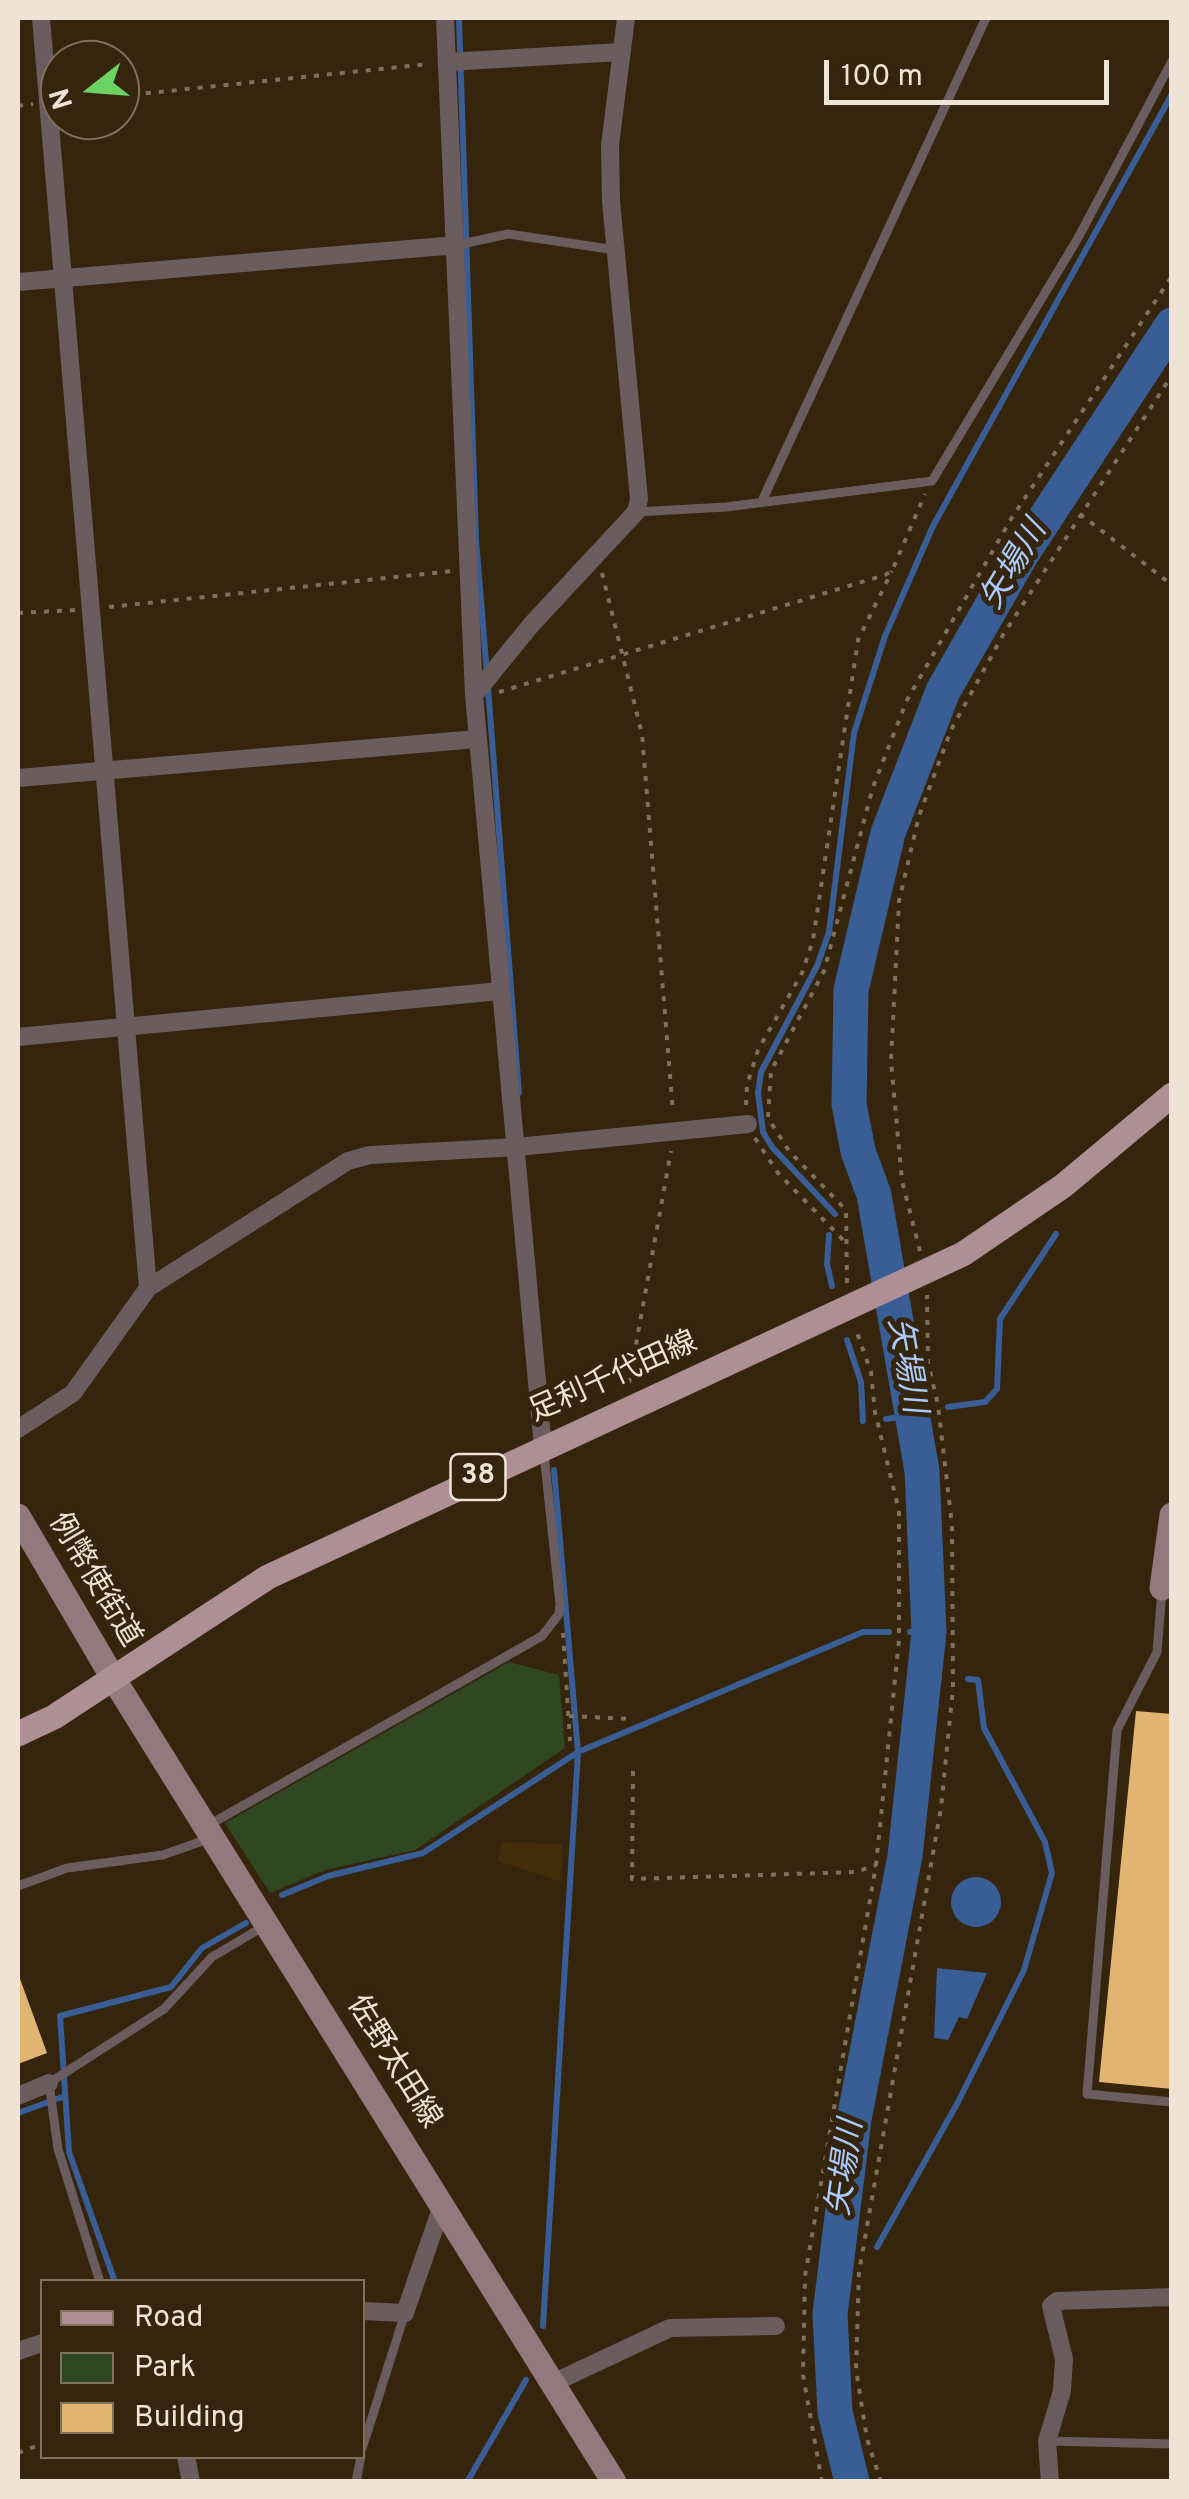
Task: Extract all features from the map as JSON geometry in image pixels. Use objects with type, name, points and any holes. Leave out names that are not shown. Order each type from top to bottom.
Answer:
[{"type":"main road","name":"足利千代田線","points":[[18,1734],[114,1678],[268,1576],[963,1254],[1035,1207],[1172,1095]]},
{"type":"main road","points":[[1167,1589],[1172,1515]]},
{"type":"main road","name":"例幣使街道","points":[[18,1516],[114,1678]]},
{"type":"main road","name":"佐野太田線","points":[[114,1678],[614,2482]]},
{"type":"street","points":[[41,18],[148,1288]]},
{"type":"street","points":[[445,18],[474,696],[543,1447]]},
{"type":"street","points":[[474,696],[594,555],[636,512],[639,500],[610,145],[626,18]]},
{"type":"street","points":[[447,62],[621,52]]},
{"type":"street","points":[[18,282],[456,245]]},
{"type":"street","points":[[18,778],[477,739]]},
{"type":"street","points":[[18,1037],[500,991]]},
{"type":"street","points":[[18,1429],[73,1393],[148,1288],[348,1161],[382,1154],[517,1147],[748,1124]]},
{"type":"street","points":[[18,2096],[48,2083]]},
{"type":"street","points":[[365,2311],[405,2312],[442,2206]]},
{"type":"street","points":[[1050,2482],[1047,2441],[1064,2374],[1063,2350],[1051,2312],[1054,2303],[1172,2297]]},
{"type":"street","points":[[553,2383],[670,2328],[776,2326]]},
{"type":"lane","points":[[762,502],[986,18]]},
{"type":"lane","points":[[636,512],[762,502],[932,481],[1078,238],[1172,61]]},
{"type":"lane","points":[[456,245],[508,234],[616,250]]},
{"type":"lane","points":[[18,1886],[76,1866],[176,1852],[542,1636],[558,1614],[543,1447]]},
{"type":"lane","points":[[1167,1589],[1157,1652],[1117,1730],[1087,2094],[1172,2102]]},
{"type":"lane","points":[[99,2279],[58,2149],[48,2083],[164,2009],[212,1957],[268,1923]]},
{"type":"lane","points":[[365,2439],[405,2312]]},
{"type":"lane","points":[[1047,2441],[1172,2444]]},
{"type":"path","points":[[140,94],[447,62]]},
{"type":"path","points":[[822,2482],[803,2375],[805,2276],[876,1865],[897,1681],[901,1534],[871,1372],[854,1305],[845,1242],[846,1210],[789,1151],[768,1118],[771,1071],[824,972],[873,787],[907,700],[1010,519],[1172,276]]},
{"type":"path","points":[[881,2482],[867,2438],[856,2369],[859,2272],[941,1808],[953,1688],[952,1526],[938,1405],[928,1363],[921,1274],[902,1180],[891,1061],[894,944],[908,856],[951,730],[1078,513],[1172,375]]},
{"type":"path","points":[[845,1242],[778,1173],[748,1124],[747,1086],[758,1050],[802,974],[813,940],[858,640],[932,481]]},
{"type":"path","points":[[1078,513],[1172,584]]},
{"type":"path","points":[[594,555],[625,654],[642,734],[674,1132],[624,1412]]},
{"type":"path","points":[[18,614],[468,570]]},
{"type":"path","points":[[474,696],[625,654],[892,571]]},
{"type":"path","points":[[558,1614],[570,1742]]},
{"type":"path","points":[[569,1716],[631,1720]]},
{"type":"path","points":[[633,1770],[632,1879],[856,1872],[876,1865]]},
{"type":"shaded area","points":[[502,1842],[562,1844],[562,1882],[497,1861]]},
{"type":"green space","points":[[509,1662],[559,1675],[565,1748],[415,1850],[325,1870],[270,1893],[225,1823]]},
{"type":"water","points":[[976,1877],[994,1884],[1001,1902],[994,1920],[976,1927],[958,1920],[951,1902],[958,1884]]},
{"type":"water","points":[[937,1968],[987,1973],[967,2019],[959,2017],[948,2040],[934,2038]]},
{"type":"building","points":[[1136,1711],[1172,1714],[1172,2089],[1099,2082]]},
{"type":"building","points":[[18,1977],[47,2053],[18,2064]]},
{"type":"waterway","points":[[459,18],[476,540],[487,674]]},
{"type":"waterway","points":[[835,1214],[772,1147],[763,1132],[758,1093],[761,1072],[817,966],[829,932],[854,733],[885,636],[933,526],[1172,94]]},
{"type":"waterway","name":"矢場川","points":[[852,2482],[835,2412],[830,2314],[854,2119],[905,1856],[929,1632],[922,1471],[874,1195],[858,1151],[849,1104],[851,990],[888,833],[943,691],[1021,555],[1172,325]]},
{"type":"waterway","points":[[488,687],[519,1093]]},
{"type":"waterway","points":[[948,1407],[985,1402],[997,1389],[1000,1319],[1056,1234]]},
{"type":"waterway","points":[[829,1235],[827,1264],[832,1286]]},
{"type":"waterway","points":[[847,1340],[861,1382],[863,1421]]},
{"type":"waterway","name":"矢場川","points":[[886,1419],[931,1412]]},
{"type":"waterway","points":[[543,2326],[578,1752],[554,1470]]},
{"type":"waterway","points":[[282,1895],[328,1876],[423,1853],[578,1752],[863,1632],[889,1632]]},
{"type":"waterway","points":[[910,1632],[929,1632]]},
{"type":"waterway","points":[[925,1677],[939,1678]]},
{"type":"waterway","points":[[877,2247],[958,2102],[1024,1970],[1052,1873],[1045,1842],[984,1728],[978,1680],[968,1679]]},
{"type":"waterway","points":[[114,2279],[69,2152],[60,2016],[171,1987],[202,1948],[246,1923]]},
{"type":"waterway","points":[[18,2113],[65,2096]]},
{"type":"waterway","points":[[467,2482],[526,2380]]}]
